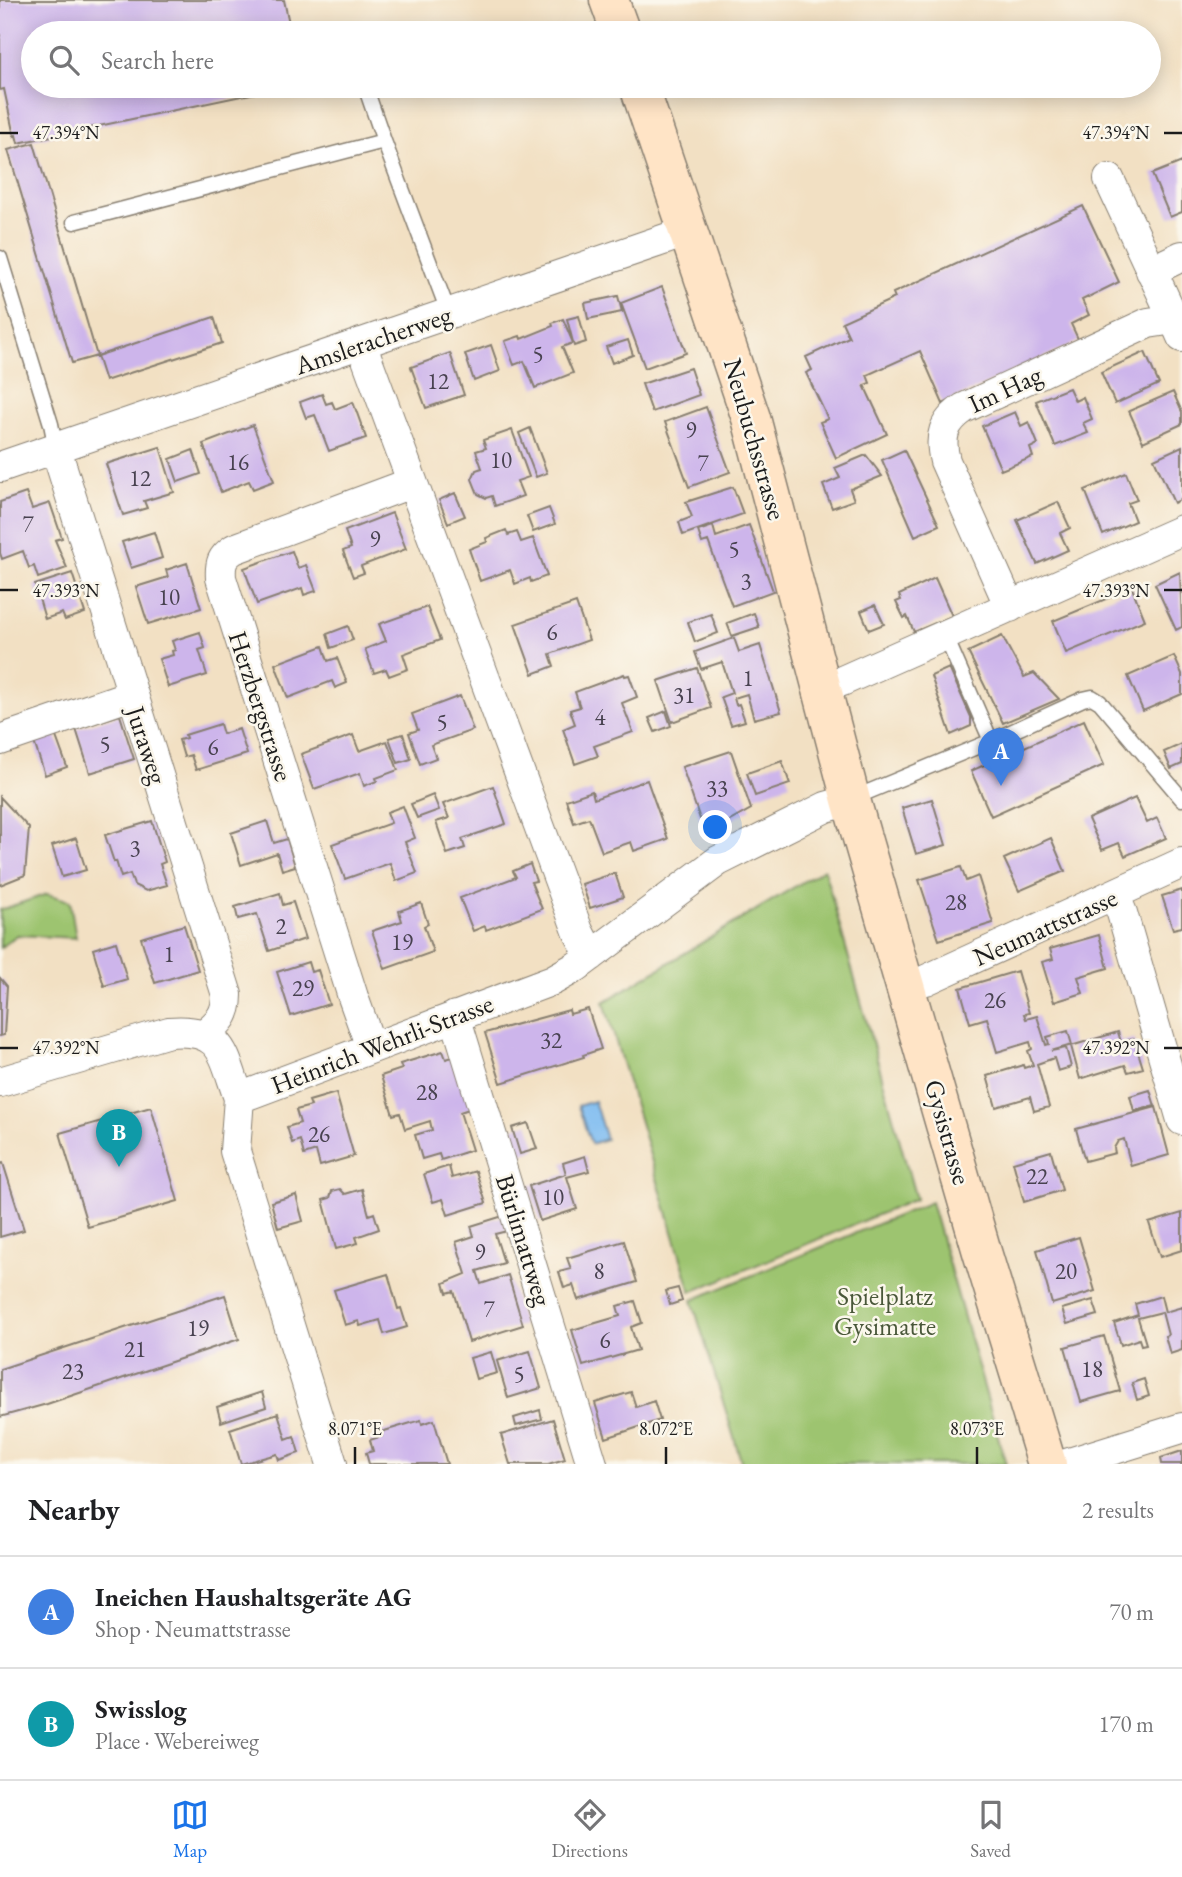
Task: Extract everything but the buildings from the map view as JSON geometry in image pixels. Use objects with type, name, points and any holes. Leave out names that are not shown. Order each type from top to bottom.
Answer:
[{"type":"street","points":[[609,0],[617,21]]},
{"type":"street","name":"Neubuchsstrasse","points":[[643,98],[751,418],[851,800]]},
{"type":"street","name":"Im Hag","points":[[1109,178],[1178,328]]},
{"type":"street","name":"Amsleracherweg","points":[[0,467],[689,231]]},
{"type":"street","points":[[1151,271],[1182,256]]},
{"type":"street","name":"Im Hag","points":[[1010,607],[945,461],[942,436],[946,424],[964,408],[1123,334],[1159,320],[1178,328]]},
{"type":"street","points":[[361,343],[578,931],[591,957]]},
{"type":"street","name":"Juraweg","points":[[56,449],[227,995],[227,1009],[222,1020],[205,1034]]},
{"type":"street","name":"Herzbergstrasse","points":[[371,1047],[229,604],[220,567],[224,556],[234,549],[411,483]]},
{"type":"street","points":[[821,688],[1182,530]]},
{"type":"street","points":[[0,740],[131,695]]},
{"type":"street","name":"Heinrich Wehrli-Strasse","points":[[332,1464],[235,1151],[239,1098],[553,980],[591,957],[718,861],[814,813],[851,800]]},
{"type":"street","name":"Gysistrasse","points":[[851,800],[982,1252],[1047,1464]]},
{"type":"street","name":"Neumattstrasse","points":[[906,986],[926,980],[1115,896],[1182,863]]},
{"type":"street","points":[[1115,896],[1122,912],[1182,1120]]},
{"type":"street","name":"Bürlimattweg","points":[[456,1016],[592,1464]]},
{"type":"street","points":[[0,1082],[169,1032],[188,1030],[205,1034],[221,1049],[239,1098]]},
{"type":"street","points":[[1066,1464],[1182,1428]]},
{"type":"lane","points":[[369,98],[449,314]]},
{"type":"lane","points":[[74,222],[384,141]]},
{"type":"lane","points":[[0,258],[51,424],[56,449]]},
{"type":"lane","points":[[945,635],[991,741]]},
{"type":"lane","points":[[851,800],[1092,697],[1100,702],[1182,799]]},
{"type":"green space","points":[[824,869],[916,1199],[691,1292],[604,1002]]},
{"type":"green space","points":[[47,894],[70,901],[76,938],[17,935],[0,948],[0,910]]},
{"type":"green space","name":"Spielplatz Gysimatte","points":[[931,1202],[1006,1464],[742,1464],[692,1300]]},
{"type":"water","points":[[594,1101],[606,1139],[591,1144],[578,1106]]},
{"type":"place","name":"Ineichen Haushaltsgeräte AG","points":[[1001,786]]},
{"type":"place","name":"Swisslog","points":[[119,1167]]}]
